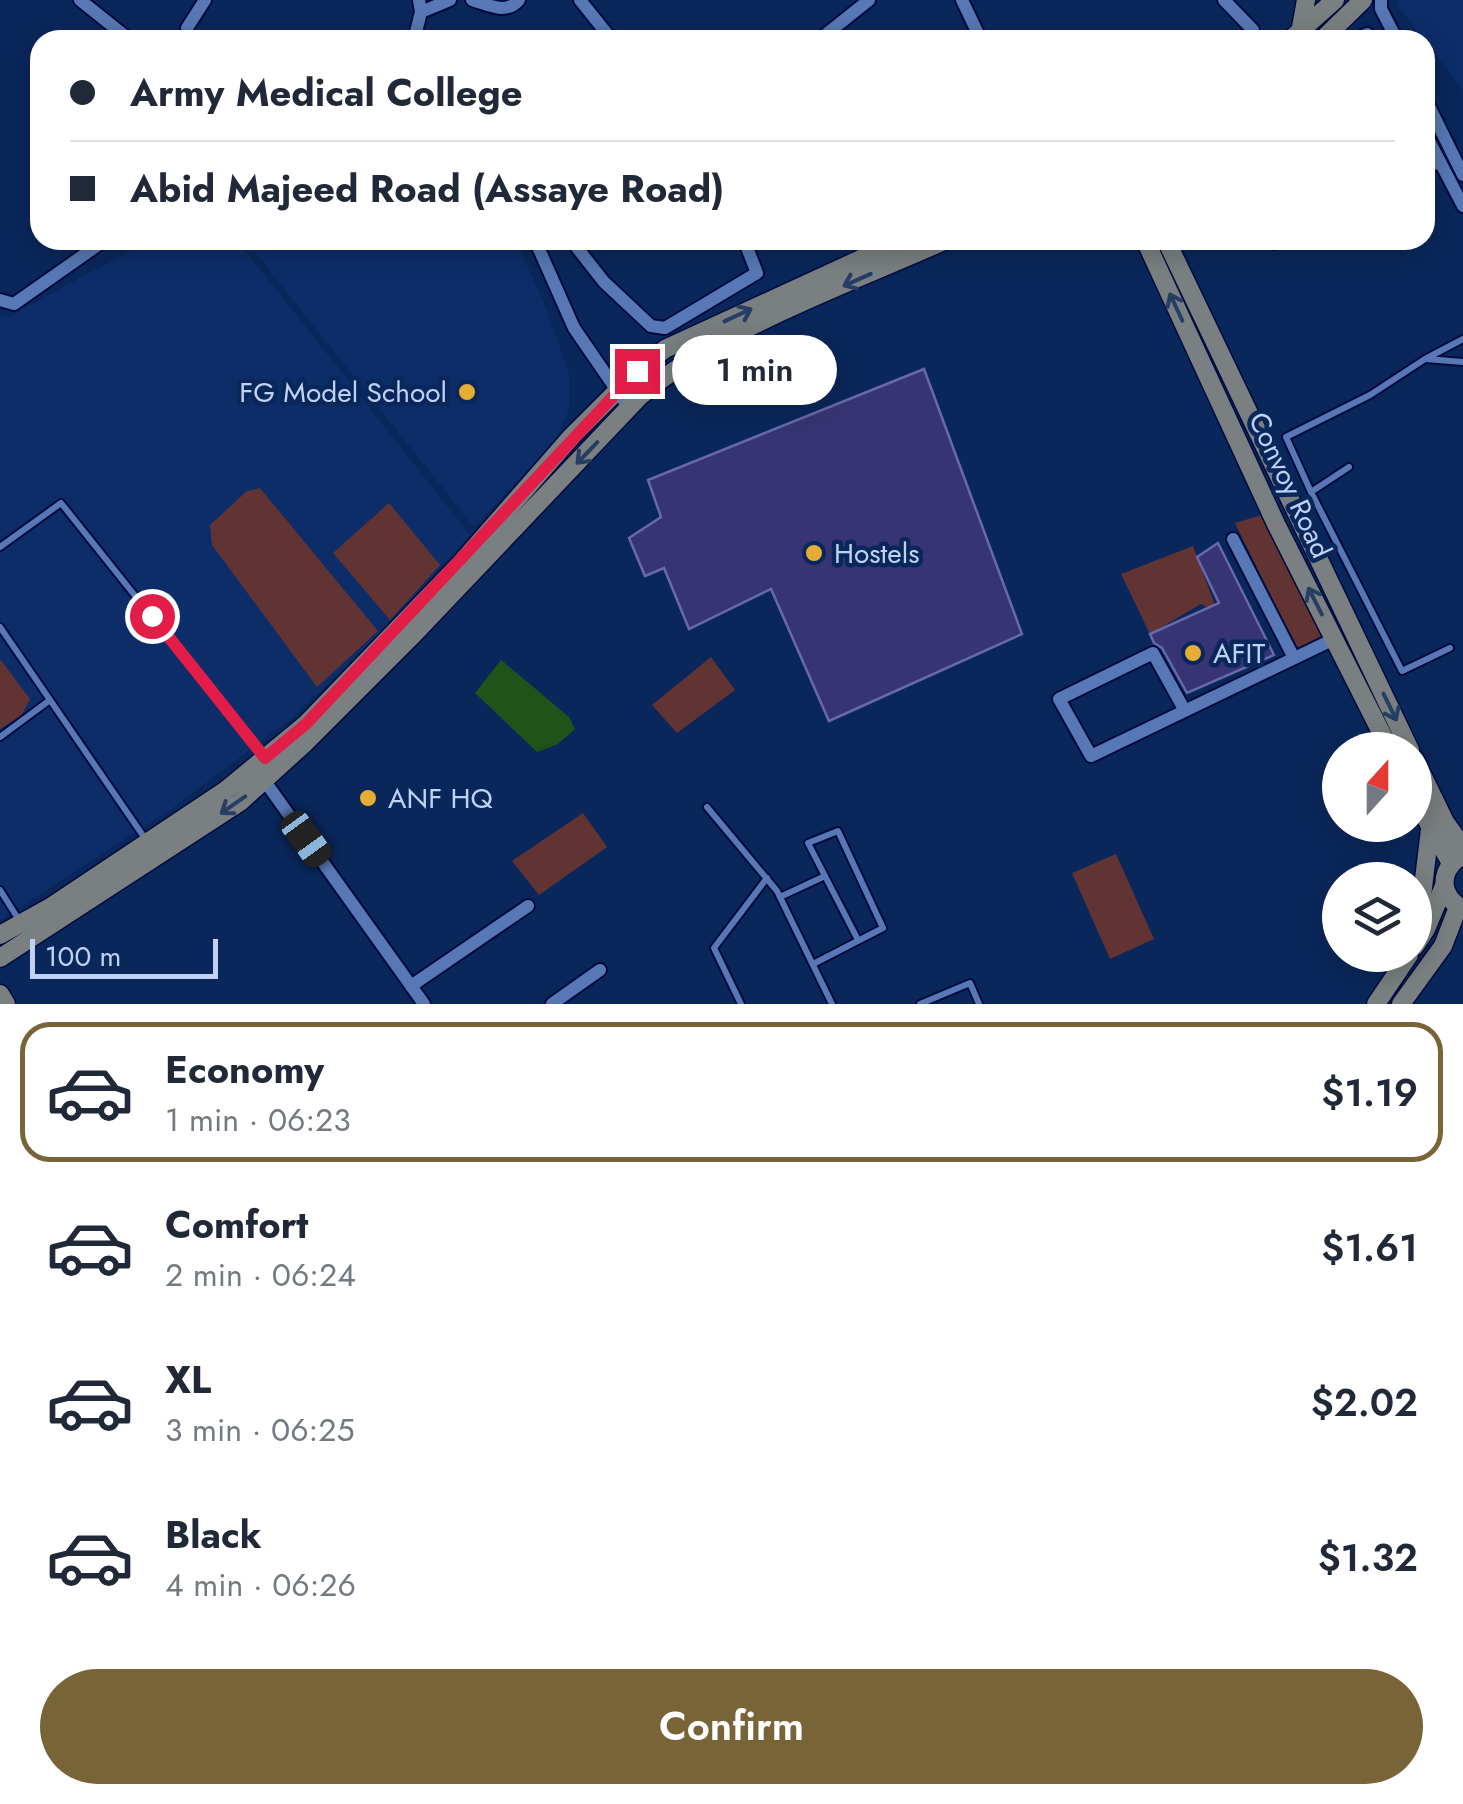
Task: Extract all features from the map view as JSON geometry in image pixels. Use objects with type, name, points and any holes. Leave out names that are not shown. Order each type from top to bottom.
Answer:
[{"type":"main road","points":[[1297,30],[1306,0]]},
{"type":"main road","points":[[1307,30],[1353,2]]},
{"type":"main road","points":[[1330,30],[1353,2]]},
{"type":"main road","points":[[26,931],[147,842],[226,790],[306,724],[617,391],[665,349],[880,250]]},
{"type":"main road","points":[[3,941],[26,931],[240,802],[411,638],[662,378],[710,348],[924,250]]},
{"type":"main road","name":"Convoy Road","points":[[1150,250],[1276,524],[1381,732]]},
{"type":"main road","name":"Convoy Road","points":[[1171,250],[1401,732]]},
{"type":"main road","points":[[1432,809],[1457,859],[1445,874],[1432,914]]},
{"type":"main road","points":[[1432,819],[1463,847]]},
{"type":"main road","points":[[1438,826],[1463,832]]},
{"type":"main road","points":[[1430,862],[1438,826]]},
{"type":"main road","points":[[1401,1004],[1455,932],[1460,908],[1449,898],[1444,886]]},
{"type":"main road","points":[[1392,981],[1395,972]]},
{"type":"main road","points":[[1376,1004],[1398,972]]},
{"type":"main road","points":[[0,994],[6,1004]]},
{"type":"street","points":[[80,0],[118,30]]},
{"type":"street","points":[[187,30],[206,0]]},
{"type":"street","points":[[420,6],[450,0]]},
{"type":"street","points":[[472,0],[505,9],[520,0]]},
{"type":"street","points":[[580,0],[604,30]]},
{"type":"street","points":[[831,30],[869,0]]},
{"type":"street","points":[[962,0],[976,30]]},
{"type":"street","points":[[1224,0],[1253,30]]},
{"type":"street","points":[[1381,0],[1391,30]]},
{"type":"street","points":[[1435,118],[1463,175]]},
{"type":"street","points":[[1435,152],[1463,206]]},
{"type":"street","points":[[0,300],[14,304],[91,250]]},
{"type":"street","points":[[539,250],[574,328],[629,408]]},
{"type":"street","points":[[579,250],[604,282],[658,329],[757,273],[748,250]]},
{"type":"street","points":[[1233,539],[1294,658]]},
{"type":"street","points":[[1185,711],[1154,653],[1059,699],[1091,756],[1185,711],[1294,658],[1334,639]]},
{"type":"street","points":[[264,780],[424,1004]]},
{"type":"street","points":[[411,986],[528,906]]},
{"type":"street","points":[[552,1004],[600,970]]},
{"type":"lane","points":[[1435,166],[1441,163]]},
{"type":"lane","points":[[1450,648],[1402,671],[1286,436],[1370,396],[1463,339]]},
{"type":"lane","points":[[1425,359],[1463,362]]},
{"type":"lane","points":[[1311,492],[1349,467]]},
{"type":"lane","points":[[0,547],[61,503],[265,758]]},
{"type":"lane","points":[[0,627],[147,842]]},
{"type":"lane","points":[[0,738],[50,700]]},
{"type":"lane","points":[[708,807],[780,897],[832,1004]]},
{"type":"lane","points":[[812,964],[883,928],[838,830],[808,843],[858,940]]},
{"type":"lane","points":[[780,897],[825,876]]},
{"type":"lane","points":[[741,1004],[714,948],[766,878]]},
{"type":"lane","points":[[0,890],[26,931]]},
{"type":"lane","points":[[920,1004],[970,983],[979,1004]]},
{"type":"shaded area","points":[[1398,0],[1463,0],[1463,90],[1435,54],[1435,30],[1416,30],[1397,5]]},
{"type":"shaded area","points":[[132,250],[245,250],[470,535],[379,634],[292,718],[173,808],[0,920],[0,315],[8,317]]},
{"type":"shaded area","name":"FG Model School","points":[[253,250],[520,250],[569,374],[569,409],[557,439],[474,527]]},
{"type":"shaded area","points":[[260,488],[378,631],[317,687],[212,545],[210,525],[247,491]]},
{"type":"shaded area","points":[[389,503],[440,565],[390,620],[333,553]]},
{"type":"shaded area","points":[[1262,515],[1326,640],[1299,656],[1235,523]]},
{"type":"shaded area","points":[[1193,546],[1218,613],[1201,604],[1150,634],[1121,574]]},
{"type":"shaded area","points":[[711,657],[735,690],[677,733],[652,705]]},
{"type":"shaded area","points":[[0,659],[30,699],[21,716],[0,729]]},
{"type":"shaded area","points":[[501,660],[569,717],[575,729],[558,744],[537,752],[475,693]]},
{"type":"shaded area","points":[[583,813],[607,847],[539,895],[512,861]]},
{"type":"shaded area","points":[[1116,854],[1154,939],[1110,959],[1072,873]]},
{"type":"building","name":"Hostels","points":[[924,369],[1022,634],[829,721],[771,589],[689,629],[664,568],[645,576],[629,538],[661,517],[648,480]]},
{"type":"building","points":[[1218,543],[1274,655],[1187,693],[1150,634],[1219,603],[1197,557]]},
{"type":"place","name":"FG Model School","points":[[467,392]]},
{"type":"place","name":"Hostels","points":[[814,553]]},
{"type":"place","name":"AFIT","points":[[1193,653]]},
{"type":"place","name":"ANF HQ","points":[[368,798]]},
{"type":"route","points":[[152,616],[265,758],[306,724],[637,371]]}]
